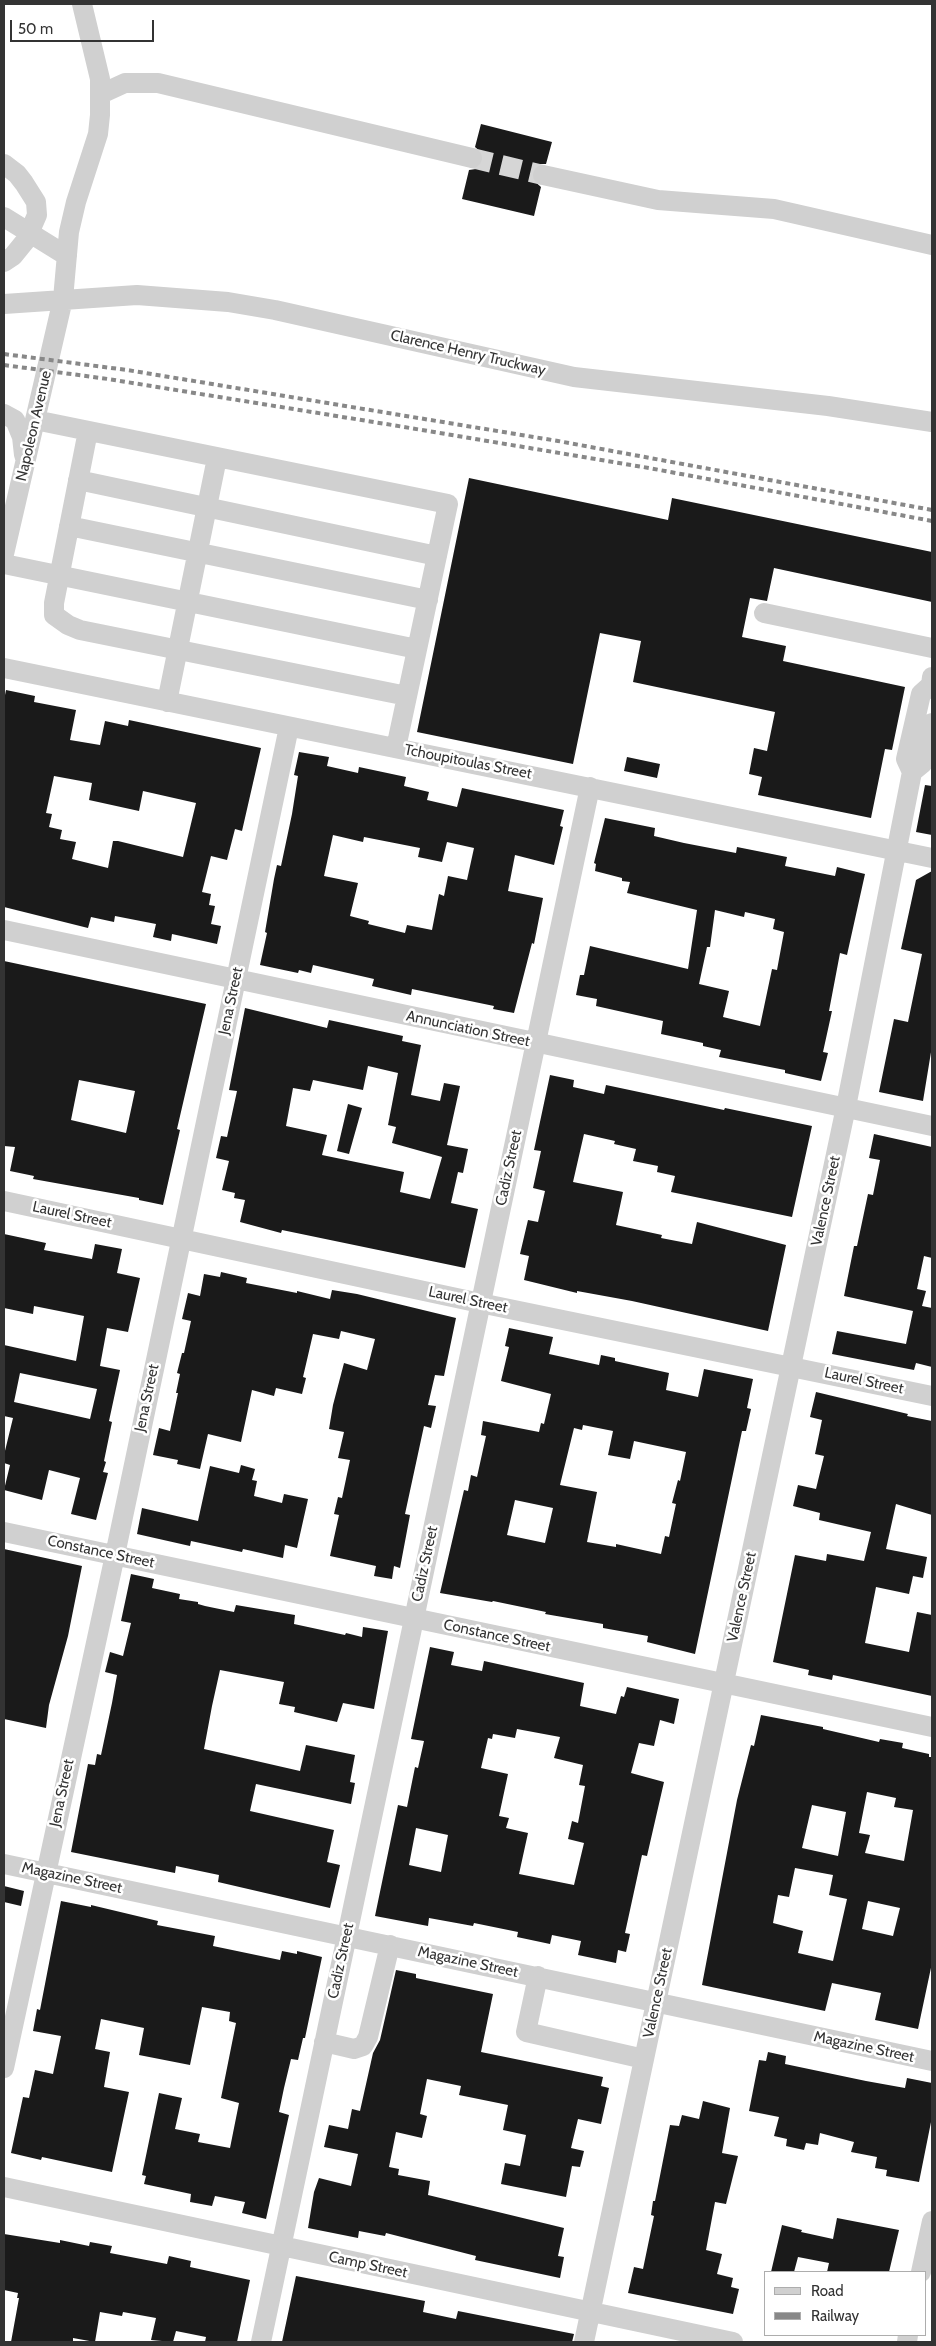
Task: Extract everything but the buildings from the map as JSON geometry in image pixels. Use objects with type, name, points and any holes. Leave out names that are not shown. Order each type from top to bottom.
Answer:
[{"type":"street","name":"Napoleon Avenue","points":[[4,554],[63,299],[67,256],[76,202],[98,134],[100,79],[82,4]]},
{"type":"street","points":[[100,94],[125,83],[158,83],[472,158]]},
{"type":"street","points":[[4,164],[17,174],[36,202],[37,215],[29,233],[13,256],[4,262]]},
{"type":"street","points":[[544,175],[658,200],[774,209],[932,245]]},
{"type":"street","points":[[4,217],[67,256]]},
{"type":"street","name":"Clarence Henry Truckway","points":[[4,304],[137,295],[228,302],[275,310],[574,377],[828,406],[932,422]]},
{"type":"street","points":[[4,414],[15,420],[22,437],[25,464]]},
{"type":"street","points":[[35,420],[448,504],[396,748]]},
{"type":"street","points":[[88,431],[54,603],[54,615],[68,625],[80,630],[178,648],[407,696]]},
{"type":"street","points":[[167,702],[217,458]]},
{"type":"street","points":[[78,480],[437,556]]},
{"type":"street","points":[[69,526],[428,600]]},
{"type":"street","points":[[4,564],[187,604],[417,650]]},
{"type":"street","points":[[764,613],[932,648]]},
{"type":"street","name":"Tchoupitoulas Street","points":[[4,668],[932,858]]},
{"type":"street","points":[[932,683],[921,694],[906,759],[912,772],[923,763],[932,723]]},
{"type":"street","name":"Jena Street","points":[[4,2068],[115,1555],[180,1238],[289,727]]},
{"type":"street","name":"Valence Street","points":[[584,2342],[792,1366],[846,1107],[912,772]]},
{"type":"street","name":"Cadiz Street","points":[[261,2342],[590,787]]},
{"type":"street","name":"Annunciation Street","points":[[4,930],[536,1044],[932,1126]]},
{"type":"street","name":"Laurel Street","points":[[4,1201],[480,1303],[932,1396]]},
{"type":"street","name":"Constance Street","points":[[4,1532],[932,1727]]},
{"type":"street","name":"Magazine Street","points":[[4,1864],[932,2061]]},
{"type":"street","points":[[324,2042],[354,2049],[363,2046],[368,2037],[390,1945]]},
{"type":"street","points":[[538,1976],[526,2032],[644,2059]]},
{"type":"street","name":"Camp Street","points":[[4,2187],[733,2342]]},
{"type":"street","points":[[921,2271],[932,2221]]},
{"type":"tunnel","points":[[472,158],[543,175]]},
{"type":"railway","points":[[4,354],[127,370],[558,441],[932,510]]},
{"type":"railway","points":[[4,365],[108,379],[649,468],[932,521]]}]
